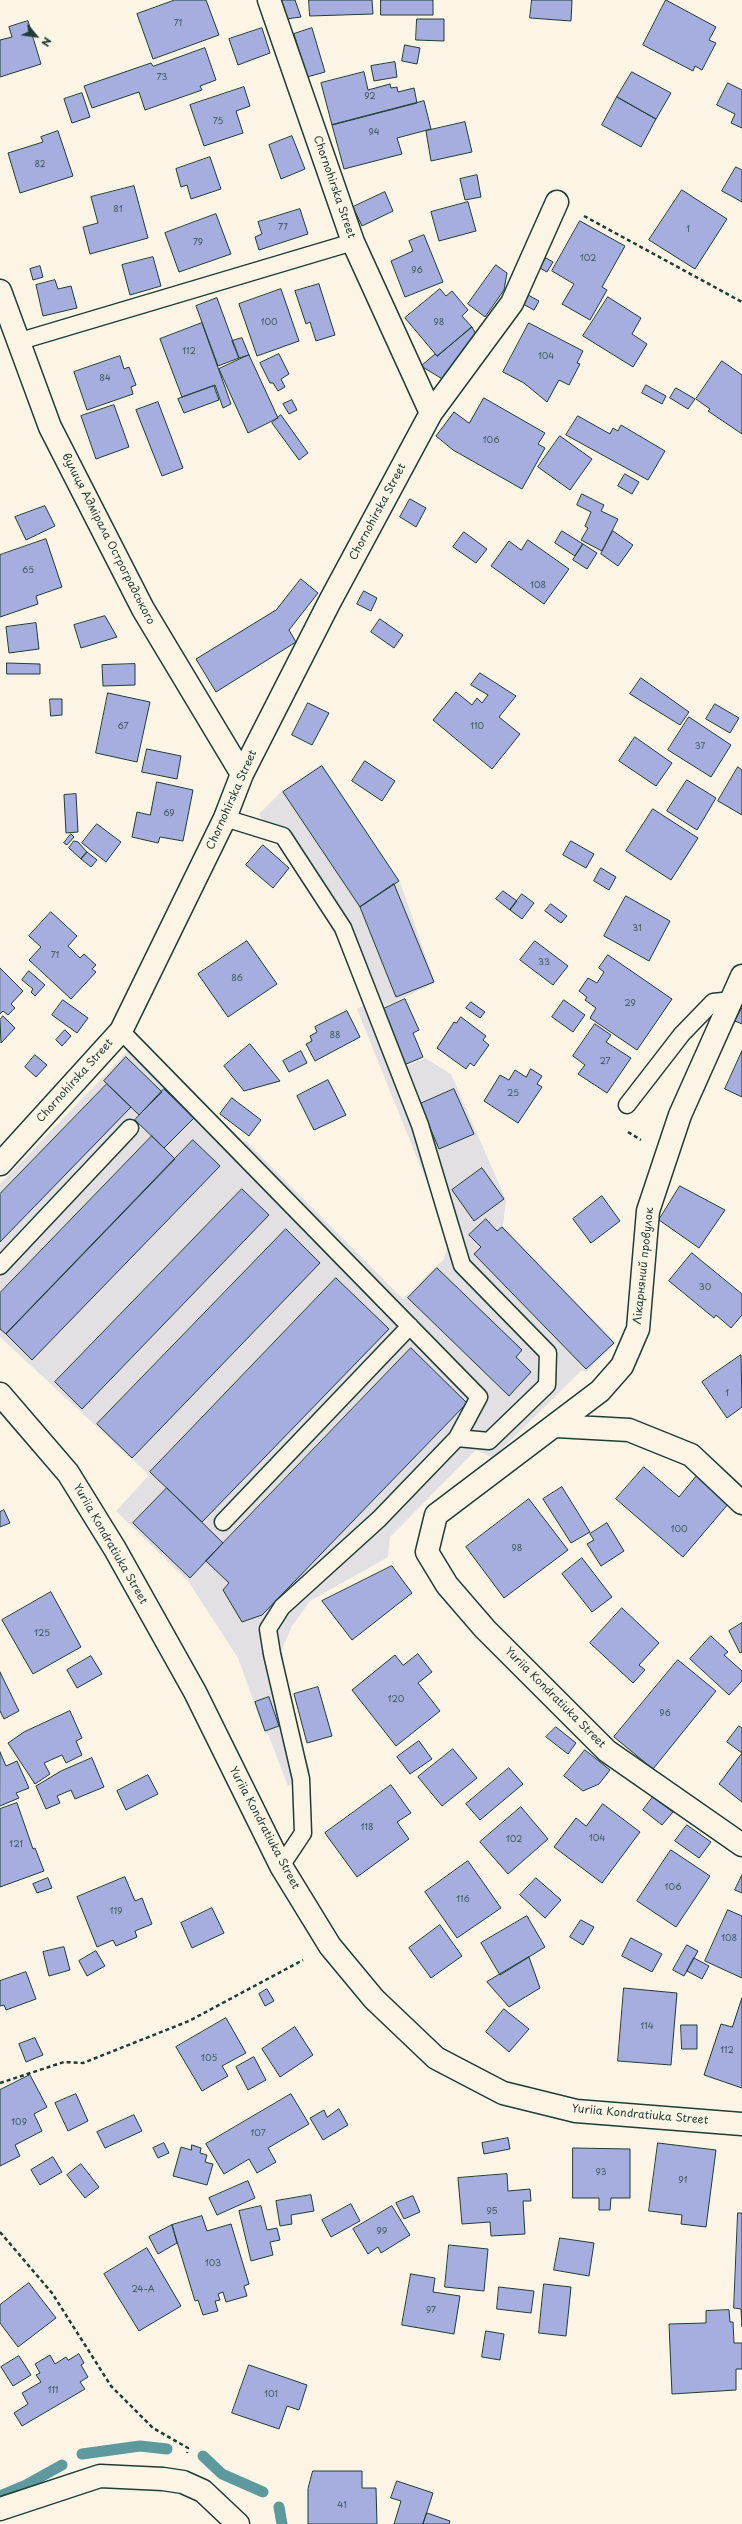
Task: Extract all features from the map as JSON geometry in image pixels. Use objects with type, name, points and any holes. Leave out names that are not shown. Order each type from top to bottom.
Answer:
[{"type":"street","name":"Chornohirska Street","points":[[269,0],[353,242],[431,414]]},
{"type":"street","name":"Chornohirska Street","points":[[0,1164],[121,1031],[225,818],[242,774],[329,603],[431,414],[512,302],[557,202]]},
{"type":"street","name":"вулиця Адмірала Остроградського","points":[[0,291],[17,342],[50,427],[143,609],[242,774]]},
{"type":"street","name":"Лікарняний провулок","points":[[556,1426],[600,1391],[622,1366],[638,1329],[648,1211],[680,1115],[742,976]]},
{"type":"street","name":"Yuriia Kondratiuka Street","points":[[0,1394],[68,1473],[115,1549],[195,1692],[281,1866],[330,1946],[374,1999],[436,2058],[503,2093],[576,2111],[742,2124]]},
{"type":"street","points":[[556,1426],[629,1430],[691,1455],[742,1503]]},
{"type":"street","name":"Yuriia Kondratiuka Street","points":[[556,1426],[436,1515],[427,1552],[447,1585],[485,1629],[607,1751],[742,1845]]},
{"type":"street","points":[[0,2509],[100,2476],[183,2482],[203,2492],[238,2524]]},
{"type":"lane","points":[[17,342],[353,242]]},
{"type":"lane","points":[[225,818],[283,836],[343,928],[420,1125],[462,1265],[548,1353],[547,1385],[489,1441],[457,1438]]},
{"type":"lane","points":[[627,1105],[682,1034],[713,1002],[732,1000]]},
{"type":"lane","points":[[121,1031],[479,1397],[457,1438],[379,1519],[282,1606],[268,1629],[272,1654],[301,1780],[303,1833],[281,1866]]},
{"type":"lane","points":[[0,1266],[130,1128]]},
{"type":"lane","points":[[223,1522],[410,1326]]},
{"type":"path","points":[[557,202],[742,302]]},
{"type":"path","points":[[625,1130],[643,1142]]},
{"type":"path","points":[[0,2083],[64,2062],[83,2063],[189,2021],[330,1946]]},
{"type":"path","points":[[0,2232],[52,2293],[111,2386],[153,2428],[188,2448],[183,2482]]},
{"type":"shaded area","points":[[322,764],[400,882],[435,983],[377,1010],[404,1067],[425,1058],[451,1074],[506,1200],[503,1226],[616,1343],[586,1372],[582,1370],[493,1458],[476,1450],[390,1537],[388,1557],[310,1601],[292,1626],[282,1649],[288,1695],[310,1772],[288,1786],[268,1734],[265,1733],[238,1658],[188,1581],[116,1511],[149,1475],[0,1337],[0,1184],[129,1050],[224,1146],[246,1141],[403,1299],[443,1260],[450,1240],[357,1009],[379,997],[350,925],[289,829],[266,827],[259,814],[281,792]]},
{"type":"building","points":[[175,0],[206,0],[219,35],[153,59],[137,14]]},
{"type":"building","points":[[280,0],[295,0],[301,17],[286,19]]},
{"type":"building","points":[[309,0],[372,0],[373,14],[310,16]]},
{"type":"building","points":[[381,0],[433,0],[433,15],[381,15]]},
{"type":"building","points":[[532,0],[572,0],[571,21],[530,18]]},
{"type":"building","points":[[666,0],[716,27],[709,40],[716,43],[702,70],[695,66],[693,71],[643,45]]},
{"type":"building","points":[[417,19],[444,19],[444,41],[416,40]]},
{"type":"building","points":[[28,21],[41,64],[0,77],[0,40],[12,37],[9,27]]},
{"type":"building","points":[[262,28],[270,53],[238,65],[229,39]]},
{"type":"building","points":[[312,28],[325,72],[307,77],[294,34]]},
{"type":"building","points":[[405,45],[420,48],[417,64],[402,61]]},
{"type":"building","points":[[205,48],[216,80],[200,86],[202,90],[145,110],[139,92],[92,108],[84,86],[151,63],[153,66]]},
{"type":"building","points":[[395,62],[397,77],[374,81],[371,66]]},
{"type":"building","points":[[364,72],[368,90],[390,84],[391,88],[397,87],[398,92],[414,88],[417,103],[332,125],[321,83]]},
{"type":"building","points":[[632,72],[671,93],[656,119],[617,97]]},
{"type":"building","points":[[728,83],[742,90],[742,128],[731,123],[735,114],[717,105]]},
{"type":"building","points":[[244,87],[250,106],[236,111],[243,133],[204,146],[190,105]]},
{"type":"building","points":[[82,93],[90,117],[72,123],[64,99]]},
{"type":"building","points":[[617,97],[656,119],[641,147],[602,125]]},
{"type":"building","points":[[424,101],[431,129],[397,138],[402,154],[344,169],[332,125]]},
{"type":"building","points":[[465,122],[472,152],[431,161],[426,131]]},
{"type":"building","points":[[58,131],[73,176],[20,193],[8,153],[43,142],[41,137]]},
{"type":"building","points":[[292,136],[305,169],[281,179],[269,145]]},
{"type":"building","points":[[210,157],[221,189],[191,199],[187,185],[181,187],[176,169]]},
{"type":"building","points":[[736,167],[742,170],[742,202],[722,191]]},
{"type":"building","points":[[477,175],[481,197],[465,200],[460,179]]},
{"type":"building","points":[[134,186],[148,238],[90,254],[83,227],[98,223],[91,197]]},
{"type":"building","points":[[682,190],[727,219],[695,269],[649,240]]},
{"type":"building","points":[[385,192],[393,211],[362,226],[353,207]]},
{"type":"building","points":[[468,202],[476,231],[439,241],[431,212]]},
{"type":"building","points":[[300,209],[308,234],[259,250],[255,237],[262,234],[258,222]]},
{"type":"building","points":[[216,214],[231,254],[179,272],[165,233]]},
{"type":"building","points":[[580,221],[625,246],[602,287],[607,290],[590,320],[562,304],[574,284],[552,271]]},
{"type":"building","points":[[424,235],[443,282],[405,297],[391,261],[413,251],[409,241]]},
{"type":"building","points":[[153,257],[161,286],[130,295],[122,265]]},
{"type":"building","points":[[546,258],[553,262],[547,272],[540,268]]},
{"type":"building","points":[[496,265],[507,273],[504,290],[485,317],[468,304]]},
{"type":"building","points":[[40,266],[43,277],[33,280],[30,269]]},
{"type":"building","points":[[55,280],[58,289],[71,286],[77,308],[43,316],[36,285]]},
{"type":"building","points":[[319,284],[335,335],[316,341],[310,322],[306,324],[295,291]]},
{"type":"building","points":[[281,289],[299,341],[257,356],[239,304]]},
{"type":"building","points":[[440,289],[446,296],[452,291],[468,310],[462,316],[472,327],[437,356],[405,318]]},
{"type":"building","points":[[528,295],[539,301],[534,310],[523,304]]},
{"type":"building","points":[[608,297],[641,318],[632,334],[647,344],[633,367],[583,336]]},
{"type":"building","points":[[217,298],[239,358],[218,366],[196,306]]},
{"type":"building","points":[[202,323],[231,404],[223,408],[215,385],[182,397],[160,339]]},
{"type":"building","points":[[529,323],[583,351],[577,363],[580,364],[569,385],[559,380],[547,402],[524,383],[503,372]]},
{"type":"building","points":[[472,327],[477,336],[444,380],[421,366],[435,354],[437,356]]},
{"type":"building","points":[[242,338],[249,355],[239,358],[232,341]]},
{"type":"building","points":[[279,354],[289,374],[281,379],[285,387],[278,391],[273,383],[270,383],[260,363]]},
{"type":"building","points":[[249,355],[278,418],[248,433],[219,369]]},
{"type":"building","points":[[120,356],[124,369],[129,367],[136,385],[131,387],[133,394],[87,410],[74,372]]},
{"type":"building","points":[[722,361],[742,375],[742,434],[708,411],[710,409],[696,399]]},
{"type":"building","points":[[646,385],[666,396],[662,404],[642,393]]},
{"type":"building","points":[[214,386],[219,400],[184,413],[178,399]]},
{"type":"building","points":[[676,388],[695,399],[688,409],[670,398]]},
{"type":"building","points":[[484,398],[545,433],[538,444],[545,448],[522,489],[453,450],[436,436],[454,412],[469,423]]},
{"type":"building","points":[[292,400],[297,410],[289,414],[283,404]]},
{"type":"building","points":[[158,402],[183,468],[162,476],[136,410]]},
{"type":"building","points":[[114,405],[129,447],[96,459],[81,416]]},
{"type":"building","points":[[281,415],[308,453],[299,460],[272,423]]},
{"type":"building","points":[[578,416],[610,434],[613,428],[618,431],[621,425],[665,451],[648,480],[566,435]]},
{"type":"building","points":[[560,436],[592,459],[570,490],[538,467]]},
{"type":"building","points":[[625,474],[639,482],[632,494],[618,486]]},
{"type":"building","points":[[582,494],[604,505],[601,511],[618,519],[602,551],[581,540],[588,528],[585,526],[591,512],[577,505]]},
{"type":"building","points":[[410,499],[426,508],[416,527],[400,517]]},
{"type":"building","points":[[45,506],[55,526],[26,540],[15,517]]},
{"type":"building","points":[[562,531],[583,544],[575,556],[555,543]]},
{"type":"building","points":[[613,531],[633,545],[618,566],[601,554]]},
{"type":"building","points":[[464,532],[487,549],[476,563],[453,547]]},
{"type":"building","points":[[46,539],[62,587],[36,596],[38,604],[0,617],[0,555]]},
{"type":"building","points":[[528,540],[569,569],[544,604],[491,566],[509,541],[521,550]]},
{"type":"building","points":[[583,544],[597,553],[587,569],[573,560]]},
{"type":"building","points":[[301,579],[318,593],[289,630],[296,642],[216,692],[196,659],[276,610]]},
{"type":"building","points":[[364,591],[377,598],[371,611],[357,604]]},
{"type":"building","points":[[105,616],[117,637],[81,648],[74,625]]},
{"type":"building","points":[[380,619],[403,635],[394,648],[371,632]]},
{"type":"building","points":[[36,623],[39,649],[9,653],[6,627]]},
{"type":"building","points":[[7,663],[40,664],[40,674],[7,674]]},
{"type":"building","points":[[135,664],[135,685],[103,686],[102,665]]},
{"type":"building","points":[[480,673],[516,696],[499,717],[520,734],[492,769],[433,720],[456,692],[472,705],[477,698],[482,703],[488,695],[471,685]]},
{"type":"building","points":[[641,678],[689,712],[680,725],[630,694]]},
{"type":"building","points":[[108,693],[150,702],[137,762],[96,753]]},
{"type":"building","points":[[50,699],[62,699],[62,715],[51,716]]},
{"type":"building","points":[[308,703],[329,713],[312,745],[292,735]]},
{"type":"building","points":[[715,704],[739,718],[730,733],[706,719]]},
{"type":"building","points":[[689,717],[731,745],[711,777],[668,750]]},
{"type":"building","points":[[635,737],[672,763],[656,786],[619,761]]},
{"type":"building","points":[[147,749],[181,756],[177,779],[142,772]]},
{"type":"building","points":[[365,761],[395,781],[382,801],[352,781]]},
{"type":"building","points":[[322,766],[399,881],[360,907],[283,792]]},
{"type":"building","points":[[738,767],[742,770],[742,815],[718,801]]},
{"type":"building","points":[[687,780],[716,798],[697,830],[667,811]]},
{"type":"building","points":[[157,782],[193,790],[183,841],[160,837],[158,843],[132,837],[137,812],[150,815]]},
{"type":"building","points":[[76,794],[78,832],[66,833],[64,795]]},
{"type":"building","points":[[653,809],[698,838],[671,880],[626,851]]},
{"type":"building","points":[[97,824],[121,842],[106,862],[82,843]]},
{"type":"building","points":[[71,834],[74,837],[67,845],[64,843]]},
{"type":"building","points":[[74,841],[78,842],[87,852],[81,859],[69,848]]},
{"type":"building","points":[[571,841],[594,854],[586,868],[563,855]]},
{"type":"building","points":[[263,845],[289,868],[273,888],[246,865]]},
{"type":"building","points":[[87,852],[97,860],[91,867],[81,859]]},
{"type":"building","points":[[601,868],[616,877],[609,890],[594,881]]},
{"type":"building","points":[[394,884],[434,982],[396,997],[360,907]]},
{"type":"building","points":[[503,891],[517,901],[510,910],[496,899]]},
{"type":"building","points":[[522,894],[534,903],[522,919],[510,910]]},
{"type":"building","points":[[626,896],[670,921],[649,961],[604,936]]},
{"type":"building","points":[[551,904],[567,916],[561,923],[545,911]]},
{"type":"building","points":[[51,912],[77,936],[68,946],[80,958],[84,954],[96,965],[92,969],[96,972],[71,999],[29,960],[41,947],[29,936]]},
{"type":"building","points":[[247,941],[277,984],[228,1017],[198,974]]},
{"type":"building","points":[[535,941],[568,966],[553,985],[520,960]]},
{"type":"building","points":[[608,955],[672,999],[637,1050],[590,1018],[596,1008],[585,1000],[587,997],[579,991],[588,978],[597,983],[604,972],[599,968]]},
{"type":"building","points":[[0,968],[23,991],[11,1004],[15,1008],[8,1015],[3,1011],[0,1014]]},
{"type":"building","points":[[29,971],[45,985],[35,996],[31,992],[33,989],[22,980]]},
{"type":"building","points":[[405,999],[419,1030],[413,1033],[423,1057],[404,1065],[379,1011]]},
{"type":"building","points":[[63,1000],[88,1018],[77,1033],[52,1015]]},
{"type":"building","points":[[564,1000],[585,1015],[573,1032],[552,1017]]},
{"type":"building","points":[[471,1002],[485,1012],[480,1018],[466,1008]]},
{"type":"building","points":[[742,1008],[742,1024],[735,1021]]},
{"type":"building","points":[[347,1011],[360,1037],[315,1061],[306,1044],[312,1041],[310,1036],[317,1032],[315,1027]]},
{"type":"building","points":[[3,1016],[15,1028],[1,1043],[0,1020]]},
{"type":"building","points":[[461,1017],[486,1036],[483,1040],[489,1045],[474,1066],[470,1063],[466,1069],[437,1048],[454,1022],[456,1023]]},
{"type":"building","points":[[595,1024],[611,1035],[606,1042],[631,1058],[607,1093],[578,1074],[585,1065],[573,1056]]},
{"type":"building","points":[[65,1030],[71,1036],[62,1046],[56,1040]]},
{"type":"building","points":[[250,1044],[280,1081],[244,1091],[224,1066]]},
{"type":"building","points":[[301,1051],[307,1063],[289,1072],[283,1061]]},
{"type":"building","points":[[742,1051],[742,1097],[725,1089]]},
{"type":"building","points":[[35,1055],[47,1065],[36,1077],[25,1067]]},
{"type":"building","points":[[126,1057],[162,1092],[139,1115],[104,1081]]},
{"type":"building","points":[[531,1069],[542,1076],[537,1084],[542,1087],[518,1123],[484,1101],[500,1075],[509,1080],[515,1070],[526,1077]]},
{"type":"building","points":[[328,1080],[346,1115],[314,1130],[297,1096]]},
{"type":"building","points":[[107,1084],[131,1107],[0,1242],[0,1194]]},
{"type":"building","points":[[164,1089],[194,1118],[164,1148],[135,1120]]},
{"type":"building","points":[[454,1089],[474,1134],[439,1149],[420,1104]]},
{"type":"building","points":[[232,1098],[261,1120],[249,1136],[220,1114]]},
{"type":"building","points":[[152,1136],[175,1159],[6,1334],[0,1329],[0,1293]]},
{"type":"building","points":[[193,1140],[220,1166],[32,1360],[6,1334]]},
{"type":"building","points":[[482,1168],[504,1199],[474,1221],[452,1190]]},
{"type":"building","points":[[680,1186],[725,1210],[699,1248],[659,1220]]},
{"type":"building","points":[[242,1189],[269,1215],[82,1409],[55,1382]]},
{"type":"building","points":[[602,1196],[620,1221],[591,1243],[573,1219]]},
{"type":"building","points":[[486,1219],[497,1231],[502,1227],[614,1343],[586,1369],[474,1254],[481,1247],[469,1235]]},
{"type":"building","points":[[286,1229],[320,1263],[132,1458],[97,1424]]},
{"type":"building","points":[[692,1253],[742,1294],[742,1315],[731,1328],[716,1315],[714,1318],[669,1281]]},
{"type":"building","points":[[437,1268],[522,1350],[516,1357],[531,1372],[509,1396],[408,1298]]},
{"type":"building","points":[[336,1278],[389,1329],[202,1522],[150,1472]]},
{"type":"building","points":[[411,1348],[467,1403],[262,1615],[242,1622],[223,1590],[229,1583],[206,1561]]},
{"type":"building","points":[[741,1355],[742,1407],[727,1418],[702,1382]]},
{"type":"building","points":[[644,1467],[679,1497],[697,1475],[729,1503],[683,1557],[616,1499]]},
{"type":"building","points":[[562,1487],[590,1532],[571,1543],[543,1499]]},
{"type":"building","points":[[167,1488],[223,1543],[190,1578],[133,1523]]},
{"type":"building","points":[[529,1499],[568,1550],[504,1598],[466,1547]]},
{"type":"building","points":[[4,1510],[10,1523],[0,1527],[0,1512]]},
{"type":"building","points":[[607,1523],[624,1551],[601,1566],[587,1544],[594,1540],[590,1534]]},
{"type":"building","points":[[582,1558],[612,1597],[592,1612],[562,1574]]},
{"type":"building","points":[[392,1566],[412,1593],[352,1640],[322,1601]]},
{"type":"building","points":[[51,1592],[81,1647],[33,1674],[2,1620]]},
{"type":"building","points":[[622,1608],[659,1643],[639,1665],[645,1670],[633,1683],[590,1643]]},
{"type":"building","points":[[742,1623],[742,1652],[740,1653],[729,1631]]},
{"type":"building","points":[[711,1636],[728,1652],[724,1655],[742,1671],[742,1681],[729,1695],[690,1659]]},
{"type":"building","points":[[418,1654],[432,1672],[418,1683],[440,1711],[396,1746],[352,1690],[395,1655],[403,1665]]},
{"type":"building","points":[[91,1656],[102,1674],[77,1688],[67,1670]]},
{"type":"building","points":[[678,1660],[716,1691],[653,1769],[614,1737]]},
{"type":"building","points":[[0,1672],[19,1711],[4,1719],[0,1711]]},
{"type":"building","points":[[318,1687],[332,1736],[307,1743],[294,1694]]},
{"type":"building","points":[[269,1697],[279,1726],[265,1731],[255,1702]]},
{"type":"building","points":[[70,1711],[82,1738],[76,1741],[82,1755],[66,1763],[62,1755],[44,1763],[50,1774],[35,1784],[8,1743],[24,1732]]},
{"type":"building","points":[[739,1726],[742,1728],[742,1753],[727,1742]]},
{"type":"building","points":[[556,1727],[576,1743],[568,1754],[546,1737]]},
{"type":"building","points":[[419,1741],[432,1759],[410,1774],[397,1757]]},
{"type":"building","points":[[453,1749],[477,1778],[442,1806],[418,1777]]},
{"type":"building","points":[[585,1750],[610,1770],[599,1784],[583,1791],[564,1776]]},
{"type":"building","points":[[0,1752],[6,1766],[17,1761],[29,1788],[16,1793],[19,1798],[0,1806]]},
{"type":"building","points":[[742,1753],[742,1802],[719,1784]]},
{"type":"building","points":[[92,1758],[104,1787],[75,1799],[71,1790],[57,1796],[60,1803],[46,1809],[36,1786],[61,1771]]},
{"type":"building","points":[[509,1768],[523,1784],[480,1820],[466,1804]]},
{"type":"building","points":[[148,1775],[158,1794],[126,1810],[117,1791]]},
{"type":"building","points":[[391,1785],[411,1813],[397,1822],[409,1839],[357,1877],[325,1833]]},
{"type":"building","points":[[653,1797],[673,1812],[662,1825],[643,1810]]},
{"type":"building","points":[[17,1803],[33,1849],[35,1848],[44,1871],[0,1887],[0,1809]]},
{"type":"building","points":[[603,1804],[640,1832],[602,1883],[554,1847],[576,1818],[586,1826]]},
{"type":"building","points":[[521,1807],[548,1839],[508,1874],[480,1842]]},
{"type":"building","points":[[687,1825],[711,1842],[699,1858],[675,1841]]},
{"type":"building","points":[[671,1850],[710,1876],[676,1927],[637,1901]]},
{"type":"building","points":[[468,1861],[501,1908],[457,1938],[425,1892]]},
{"type":"building","points":[[742,1875],[742,1893],[735,1890]]},
{"type":"building","points":[[125,1877],[135,1901],[142,1898],[152,1924],[135,1931],[137,1937],[116,1946],[113,1940],[97,1947],[77,1897]]},
{"type":"building","points":[[48,1878],[52,1888],[37,1893],[33,1884]]},
{"type":"building","points":[[536,1878],[561,1900],[545,1918],[520,1895]]},
{"type":"building","points":[[212,1908],[224,1933],[192,1948],[181,1923]]},
{"type":"building","points":[[728,1910],[742,1916],[742,1978],[705,1961]]},
{"type":"building","points":[[527,1916],[545,1947],[500,1975],[481,1943]]},
{"type":"building","points":[[581,1920],[594,1927],[583,1945],[570,1937]]},
{"type":"building","points":[[440,1925],[462,1956],[431,1978],[409,1948]]},
{"type":"building","points":[[631,1938],[662,1954],[652,1972],[622,1956]]},
{"type":"building","points":[[687,1945],[698,1951],[684,1976],[673,1970]]},
{"type":"building","points":[[64,1947],[70,1970],[49,1976],[43,1952]]},
{"type":"building","points":[[96,1951],[105,1966],[87,1976],[79,1961]]},
{"type":"building","points":[[529,1957],[540,1988],[509,2007],[487,1982]]},
{"type":"building","points":[[694,1958],[709,1966],[702,1979],[687,1971]]},
{"type":"building","points":[[26,1972],[36,1999],[6,2010],[4,2005],[0,2006],[0,1981]]},
{"type":"building","points":[[624,1988],[677,1993],[671,2065],[618,2061]]},
{"type":"building","points":[[267,1989],[274,2001],[265,2006],[259,1994]]},
{"type":"building","points":[[742,1998],[742,2088],[704,2075],[721,2024],[732,2027]]},
{"type":"building","points":[[504,2009],[529,2029],[509,2052],[486,2032]]},
{"type":"building","points":[[226,2018],[246,2053],[222,2066],[228,2076],[202,2091],[176,2047]]},
{"type":"building","points":[[681,2025],[697,2025],[697,2049],[682,2049]]},
{"type":"building","points":[[295,2027],[313,2055],[280,2077],[262,2049]]},
{"type":"building","points":[[35,2038],[43,2055],[26,2062],[19,2044]]},
{"type":"building","points":[[254,2057],[266,2080],[248,2090],[236,2067]]},
{"type":"building","points":[[30,2075],[47,2107],[34,2114],[42,2131],[15,2145],[20,2156],[0,2166],[0,2090]]},
{"type":"building","points":[[76,2094],[88,2121],[68,2131],[55,2103]]},
{"type":"building","points":[[291,2094],[309,2124],[268,2148],[276,2162],[257,2173],[249,2159],[224,2174],[206,2144]]},
{"type":"building","points":[[339,2109],[348,2125],[323,2140],[310,2118],[324,2110],[327,2117]]},
{"type":"building","points":[[134,2115],[142,2131],[105,2148],[97,2132]]},
{"type":"building","points":[[508,2138],[510,2149],[484,2154],[482,2143]]},
{"type":"building","points":[[164,2143],[169,2153],[158,2158],[153,2148]]},
{"type":"building","points":[[658,2143],[716,2150],[706,2227],[681,2224],[682,2215],[649,2211]]},
{"type":"building","points":[[192,2145],[201,2148],[200,2153],[207,2155],[205,2162],[213,2164],[207,2185],[173,2176],[181,2147],[191,2150]]},
{"type":"building","points":[[573,2148],[630,2149],[630,2198],[611,2198],[610,2210],[599,2210],[599,2198],[573,2198]]},
{"type":"building","points":[[53,2157],[62,2172],[40,2185],[31,2170]]},
{"type":"building","points":[[81,2164],[99,2187],[85,2198],[67,2175]]},
{"type":"building","points":[[507,2174],[508,2191],[530,2189],[531,2201],[523,2201],[525,2234],[491,2236],[490,2222],[462,2224],[458,2178]]},
{"type":"building","points":[[248,2181],[255,2198],[217,2215],[209,2198]]},
{"type":"building","points":[[311,2195],[314,2211],[291,2215],[292,2224],[280,2226],[276,2201]]},
{"type":"building","points":[[413,2196],[420,2212],[404,2219],[396,2203]]},
{"type":"building","points":[[351,2204],[360,2221],[331,2237],[322,2220]]},
{"type":"building","points":[[261,2206],[267,2230],[277,2228],[280,2240],[270,2242],[273,2255],[251,2261],[239,2211]]},
{"type":"building","points":[[392,2206],[410,2235],[381,2253],[378,2247],[368,2254],[353,2229]]},
{"type":"building","points":[[738,2213],[742,2213],[742,2327],[741,2309],[734,2308]]},
{"type":"building","points":[[202,2216],[207,2231],[231,2224],[249,2284],[244,2286],[247,2296],[226,2302],[223,2292],[218,2294],[220,2300],[215,2301],[218,2311],[203,2315],[198,2300],[195,2301],[172,2225]]},
{"type":"building","points":[[172,2225],[177,2243],[158,2254],[149,2237]]},
{"type":"building","points":[[560,2238],[594,2243],[589,2276],[554,2270]]},
{"type":"building","points":[[449,2245],[488,2249],[484,2291],[445,2287]]},
{"type":"building","points":[[147,2248],[181,2306],[139,2331],[104,2274]]},
{"type":"building","points":[[411,2274],[435,2278],[433,2292],[460,2296],[454,2334],[402,2325]]},
{"type":"building","points":[[29,2283],[56,2318],[18,2347],[0,2323],[0,2305]]},
{"type":"building","points":[[544,2284],[571,2287],[566,2336],[539,2333]]},
{"type":"building","points":[[499,2287],[534,2291],[531,2313],[497,2309]]},
{"type":"building","points":[[729,2310],[730,2322],[733,2322],[734,2343],[742,2343],[742,2369],[736,2369],[736,2390],[672,2394],[669,2324],[706,2323],[706,2311]]},
{"type":"building","points":[[486,2331],[504,2334],[500,2360],[482,2357]]},
{"type":"building","points":[[79,2354],[84,2363],[81,2365],[88,2377],[80,2382],[85,2389],[22,2426],[14,2413],[28,2404],[22,2393],[41,2382],[36,2375],[40,2373],[35,2364],[50,2355],[55,2364],[66,2357],[68,2360]]},
{"type":"building","points":[[19,2356],[31,2375],[13,2386],[1,2367]]},
{"type":"building","points":[[249,2365],[307,2385],[299,2410],[287,2406],[279,2429],[232,2413]]},
{"type":"building","points":[[313,2471],[362,2471],[362,2488],[376,2488],[377,2524],[308,2524],[308,2489]]},
{"type":"building","points":[[397,2481],[433,2493],[423,2524],[394,2524],[401,2501],[391,2498]]},
{"type":"building","points":[[427,2513],[450,2521],[449,2524],[423,2524]]},
{"type":"waterway","points":[[82,2454],[140,2446],[167,2449]]},
{"type":"waterway","points":[[203,2456],[222,2474],[263,2492]]},
{"type":"waterway","points":[[0,2496],[26,2485],[62,2465]]},
{"type":"waterway","points":[[279,2507],[282,2524]]}]
